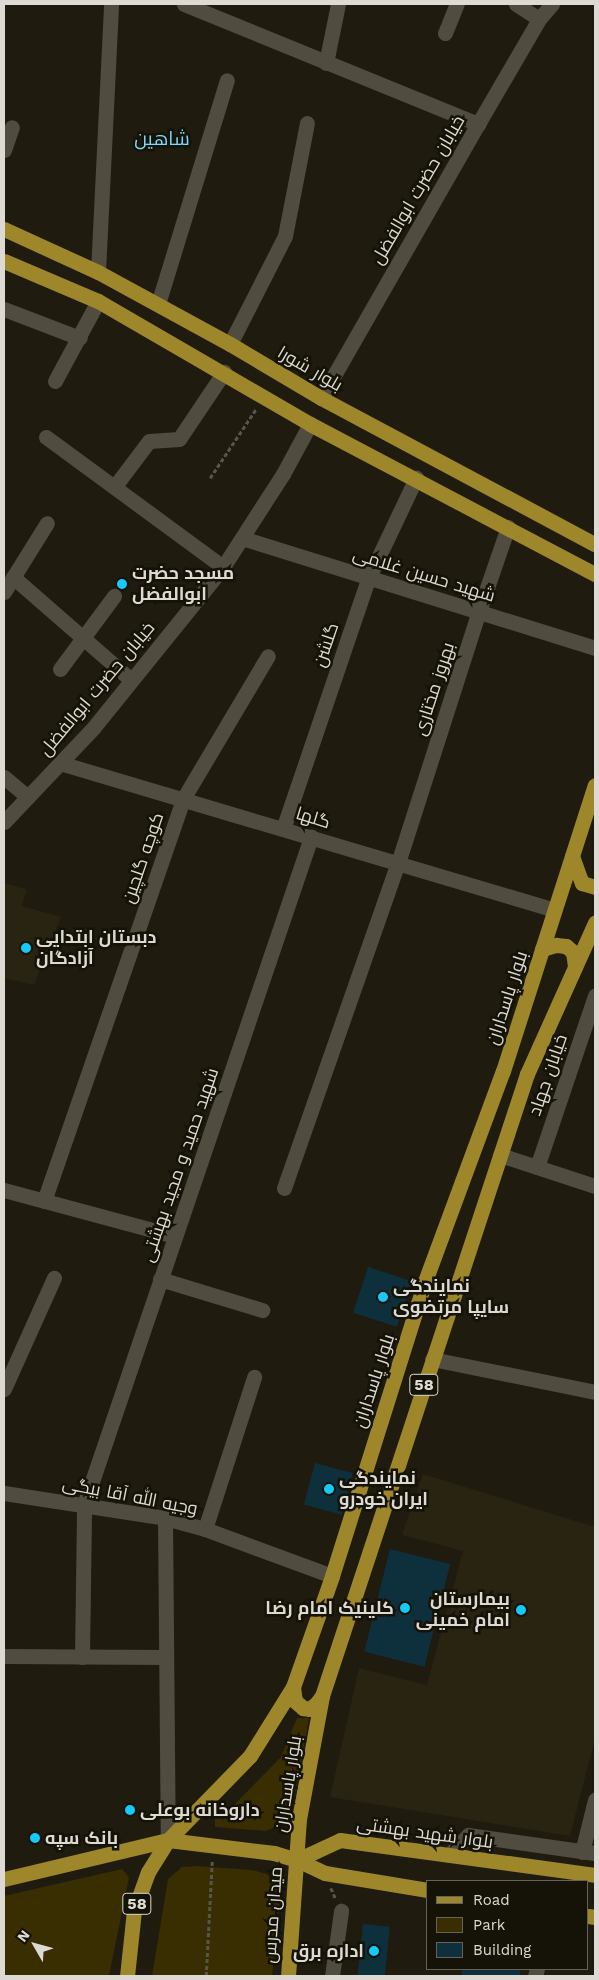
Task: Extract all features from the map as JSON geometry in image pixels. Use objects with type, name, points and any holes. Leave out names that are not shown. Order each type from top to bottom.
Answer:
[{"type":"main road","name":"بلوار شورا","points":[[4,229],[98,272],[230,344],[321,398],[595,544]]},
{"type":"main road","points":[[4,261],[98,301],[224,372],[264,398],[310,424],[508,527],[591,567]]},
{"type":"main road","name":"بلوار پاسداران","points":[[168,1840],[250,1756],[293,1688],[332,1576],[424,1284],[503,1071],[595,785]]},
{"type":"main road","points":[[572,856],[582,883],[595,887]]},
{"type":"main road","name":"بلوار پاسداران","points":[[297,1860],[299,1819],[322,1696],[527,1074],[595,923]]},
{"type":"main road","points":[[542,949],[556,945],[566,946],[573,952],[576,967]]},
{"type":"main road","points":[[293,1688],[295,1701],[303,1708],[309,1709],[322,1696]]},
{"type":"main road","points":[[4,1879],[168,1840]]},
{"type":"main road","name":"میدان مدرس","points":[[168,1840],[274,1853],[297,1860],[288,1976]]},
{"type":"main road","name":"58","points":[[127,1976],[134,1911],[148,1872],[168,1840]]},
{"type":"main road","name":"بلوار شهید بهشتی","points":[[297,1860],[340,1840],[595,1875]]},
{"type":"main road","points":[[297,1860],[325,1873],[426,1890]]},
{"type":"street","points":[[98,272],[111,4]]},
{"type":"street","points":[[184,4],[478,124]]},
{"type":"street","points":[[326,63],[338,4]]},
{"type":"street","points":[[445,33],[457,4]]},
{"type":"street","points":[[516,4],[539,19]]},
{"type":"street","name":"خیابان حضرت ابوالفضل","points":[[321,398],[539,19],[552,4]]},
{"type":"street","points":[[158,304],[227,80]]},
{"type":"street","points":[[230,344],[285,236],[307,123]]},
{"type":"street","points":[[4,150],[12,127]]},
{"type":"street","points":[[56,381],[98,301]]},
{"type":"street","points":[[4,309],[80,338]]},
{"type":"street","points":[[115,486],[149,441],[180,439],[224,372]]},
{"type":"street","name":"خیابان حضرت ابوالفضل","points":[[4,822],[94,726],[223,567],[283,474],[310,424]]},
{"type":"street","points":[[46,437],[223,567]]},
{"type":"street","name":"گلشن","points":[[283,829],[368,577],[416,478]]},
{"type":"street","points":[[4,592],[47,523]]},
{"type":"street","name":"بهروز مختاری","points":[[284,1188],[398,863],[508,527]]},
{"type":"street","name":"شهید حسین غلامی","points":[[242,538],[595,648]]},
{"type":"street","points":[[13,577],[131,680]]},
{"type":"street","points":[[60,669],[114,596]]},
{"type":"street","name":"کوچه گلچین","points":[[44,1201],[183,799],[268,656]]},
{"type":"street","name":"گلها","points":[[60,763],[555,910]]},
{"type":"street","points":[[4,777],[28,797]]},
{"type":"street","name":"شهید حمید و مجید بهشتی","points":[[82,1656],[84,1505],[311,837]]},
{"type":"street","name":"خیابان جهاد","points":[[536,1166],[595,996]]},
{"type":"street","points":[[500,1154],[595,1186]]},
{"type":"street","points":[[4,1190],[175,1236]]},
{"type":"street","points":[[4,1389],[54,1278]]},
{"type":"street","points":[[160,1279],[262,1310]]},
{"type":"street","points":[[432,1359],[595,1392]]},
{"type":"street","points":[[204,1529],[254,1377]]},
{"type":"street","name":"وجیه الله آقا بیگی","points":[[4,1493],[164,1518],[204,1529],[332,1576]]},
{"type":"street","points":[[164,1518],[168,1840]]},
{"type":"street","points":[[4,1656],[165,1657]]},
{"type":"street","points":[[449,1855],[468,1835],[589,1852],[595,1800]]},
{"type":"street","points":[[332,1976],[341,1912]]},
{"type":"path","points":[[210,478],[264,398]]},
{"type":"path","points":[[206,1976],[213,1846]]},
{"type":"shaded area","name":"دبستان ابتدایی آزادگان","points":[[4,883],[27,889],[22,906],[61,917],[34,985],[4,978]]},
{"type":"shaded area","name":"بیمارستان امام خمینی","points":[[423,1474],[595,1527],[595,1738],[570,1836],[330,1797],[359,1668],[427,1685],[463,1551],[402,1535]]},
{"type":"green space","points":[[297,1718],[309,1718],[292,1810],[282,1824],[266,1831],[215,1827],[215,1818],[231,1808],[281,1757]]},
{"type":"green space","points":[[196,1866],[252,1870],[267,1874],[278,1888],[279,1904],[272,1976],[152,1976],[168,1879],[182,1867]]},
{"type":"green space","points":[[122,1869],[129,1877],[109,1976],[4,1976],[4,1896]]},
{"type":"building","name":"نمایندگی سایپا مرتضوی","points":[[368,1267],[412,1281],[397,1327],[353,1313]]},
{"type":"building","name":"نمایندگی ایران خودرو","points":[[315,1463],[353,1473],[342,1515],[304,1505]]},
{"type":"building","name":"کلینیک امام رضا","points":[[390,1549],[450,1564],[425,1667],[364,1652]]},
{"type":"building","name":"اداره برق","points":[[363,1924],[390,1927],[385,1976],[358,1976]]},
{"type":"building","points":[[462,1970],[520,1970],[520,1976],[462,1976]]},
{"type":"place","name":"مسجد حضرت ابوالفضل","points":[[122,584]]},
{"type":"place","name":"دبستان ابتدایی آزادگان","points":[[26,948]]},
{"type":"place","name":"نمایندگی سایپا مرتضوی","points":[[383,1297]]},
{"type":"place","name":"نمایندگی ایران خودرو","points":[[329,1489]]},
{"type":"place","name":"کلینیک امام رضا","points":[[405,1608]]},
{"type":"place","name":"بیمارستان امام خمینی","points":[[521,1610]]},
{"type":"place","name":"داروخانه بوعلی","points":[[130,1810]]},
{"type":"place","name":"بانک سپه","points":[[35,1838]]},
{"type":"place","name":"اداره برق","points":[[374,1951]]},
{"type":"district","name":"شاهین","points":[[162,139]]}]
